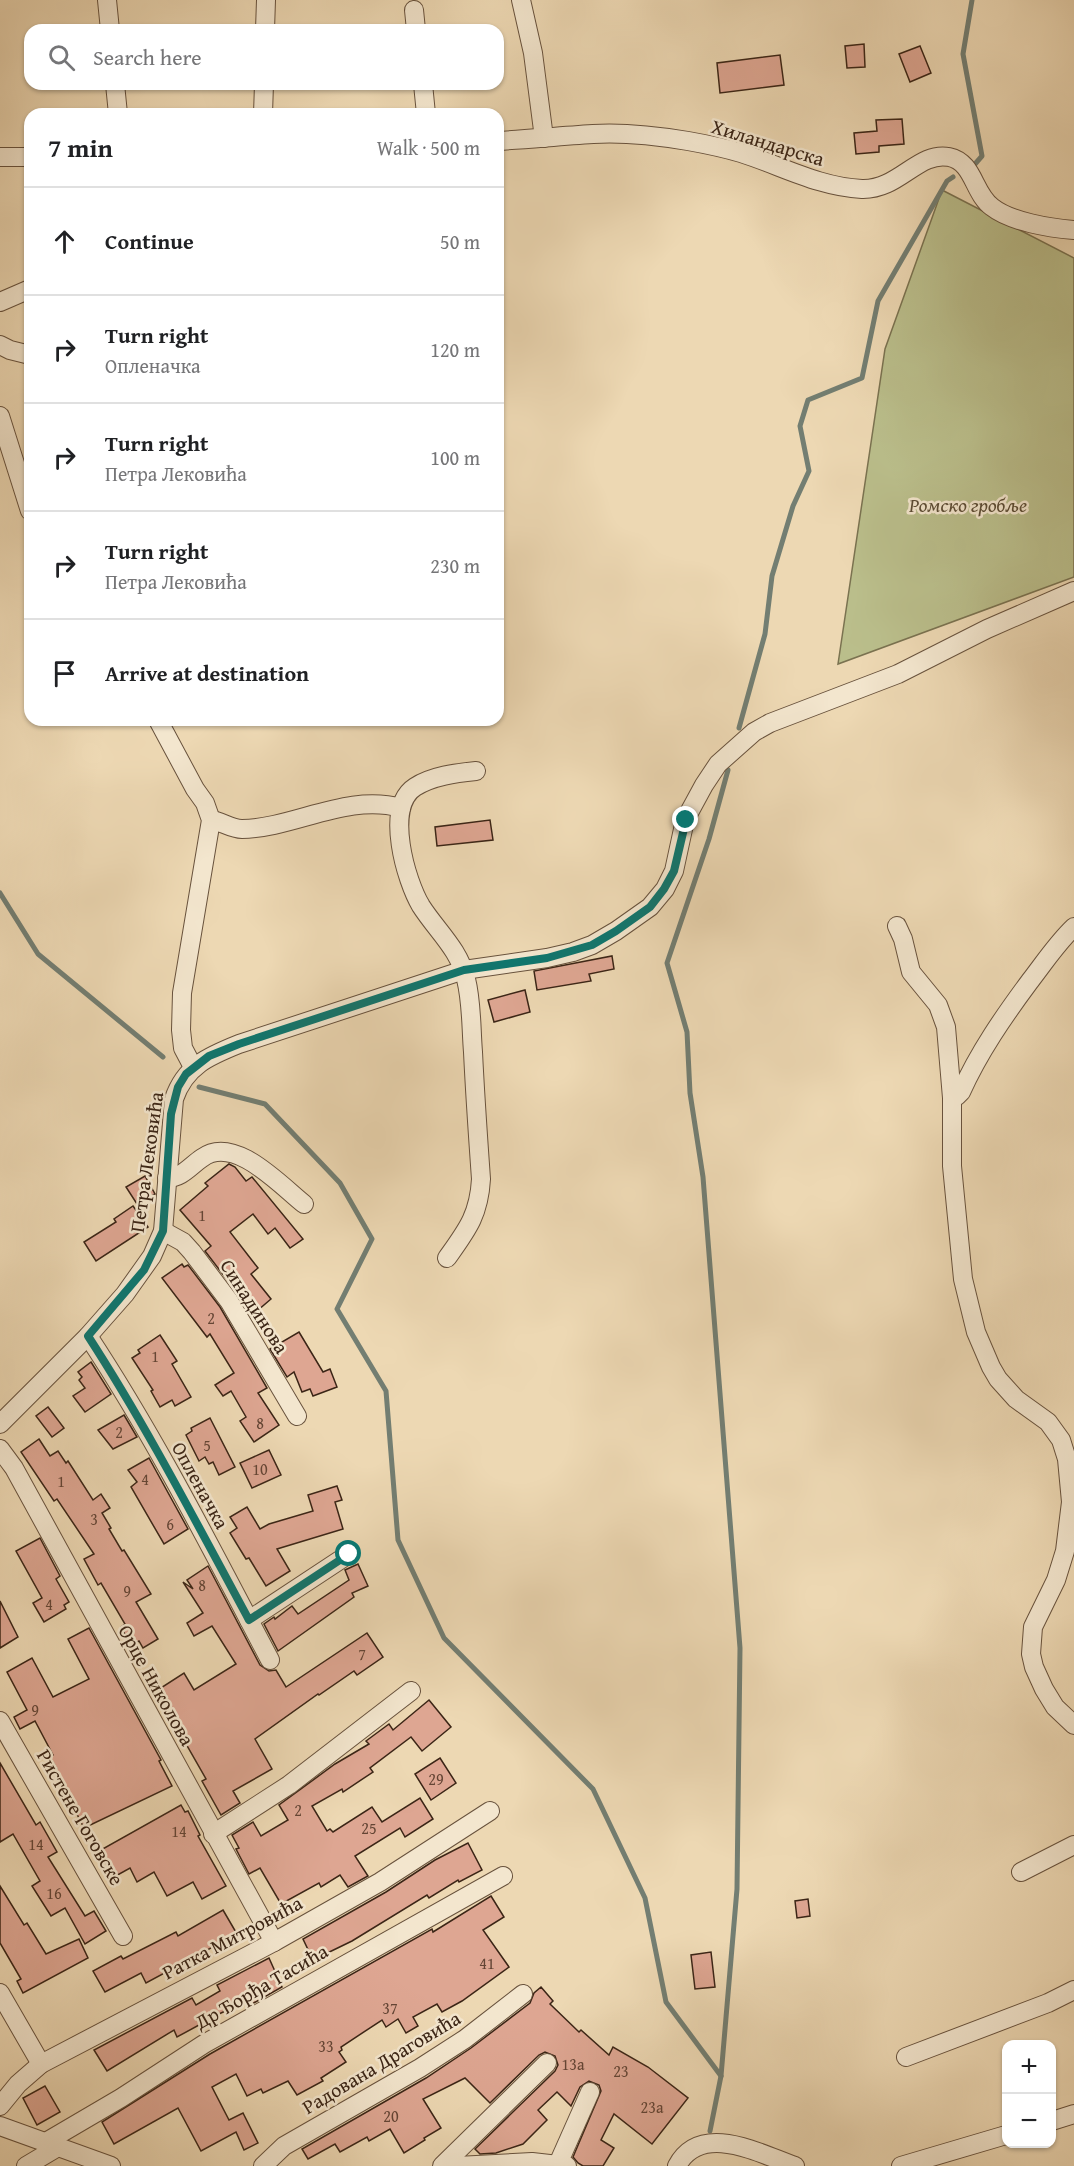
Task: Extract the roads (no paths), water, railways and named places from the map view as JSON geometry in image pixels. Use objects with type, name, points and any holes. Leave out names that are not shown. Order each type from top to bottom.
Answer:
[{"type":"street","points":[[107,0],[109,24]]},
{"type":"street","points":[[265,24],[266,0]]},
{"type":"street","points":[[521,0],[532,53],[544,138]]},
{"type":"street","points":[[414,10],[415,24]]},
{"type":"street","points":[[116,90],[117,108]]},
{"type":"street","points":[[263,108],[264,90]]},
{"type":"street","points":[[424,90],[425,108]]},
{"type":"street","name":"Хиландарска","points":[[504,141],[595,134],[648,136],[688,141],[741,153],[793,174],[837,186],[864,189],[882,187],[897,181],[918,164],[940,157],[948,157],[964,164],[980,193],[992,207],[1003,213],[1045,226],[1074,230]]},
{"type":"street","points":[[0,157],[24,157]]},
{"type":"street","points":[[0,302],[24,292]]},
{"type":"street","points":[[0,345],[24,353]]},
{"type":"street","points":[[0,416],[24,492]]},
{"type":"street","name":"Петра Лековића","points":[[0,1424],[88,1336],[144,1270],[163,1231],[174,1098],[178,1087],[193,1067],[209,1056],[239,1044],[464,970],[547,958],[592,945],[650,907],[664,889],[674,871],[686,820],[704,785],[718,764],[754,732],[770,723],[898,674],[987,629],[1074,591]]},
{"type":"street","points":[[161,726],[205,803],[211,820],[182,993],[183,1048],[193,1067]]},
{"type":"street","points":[[447,1258],[467,1229],[480,1199],[481,1179],[469,1000],[464,970],[450,943],[429,917],[413,890],[403,854],[399,818],[408,794],[420,784],[457,773],[476,771]]},
{"type":"street","points":[[211,820],[240,829],[355,806],[377,804],[401,808]]},
{"type":"street","points":[[897,926],[903,939],[911,972],[932,996],[943,1016],[950,1056],[952,1166],[963,1279],[976,1332],[990,1367],[998,1378],[1017,1399],[1048,1422],[1070,1448],[1071,1502],[1068,1537],[1056,1580],[1033,1627],[1031,1654],[1044,1689],[1055,1707],[1074,1725]]},
{"type":"street","points":[[952,1098],[961,1092],[977,1060],[1011,1008],[1051,953],[1074,927]]},
{"type":"street","points":[[167,1178],[181,1175],[205,1155],[218,1151],[230,1152],[251,1161],[304,1204]]},
{"type":"street","name":"Синадинова","points":[[163,1231],[183,1242],[229,1301],[297,1416]]},
{"type":"street","name":"Опленачка","points":[[88,1336],[169,1471],[270,1660]]},
{"type":"street","name":"Орце Николова","points":[[0,1449],[14,1467],[274,1942]]},
{"type":"street","points":[[249,1620],[349,1554]]},
{"type":"street","points":[[213,1834],[288,1785],[411,1691]]},
{"type":"street","name":"Ристене Гоговске","points":[[0,1721],[123,1936]]},
{"type":"street","name":"Ратка Митровића","points":[[0,2106],[18,2084],[41,2064],[274,1942],[380,1882],[490,1811]]},
{"type":"street","points":[[1021,1872],[1074,1845]]},
{"type":"street","name":"Др Ђорђа Тасића","points":[[26,2166],[52,2145],[204,2044],[503,1876]]},
{"type":"street","points":[[906,2057],[1048,2003],[1074,1990]]},
{"type":"street","points":[[0,1993],[41,2064]]},
{"type":"street","name":"Радована Драговића","points":[[263,2166],[284,2146],[360,2104],[465,2039],[523,1994]]},
{"type":"street","points":[[442,2166],[548,2063]]},
{"type":"street","points":[[457,2166],[555,2165],[590,2092]]},
{"type":"street","points":[[1056,2120],[1074,2114]]},
{"type":"street","points":[[0,2126],[111,2166]]},
{"type":"street","points":[[901,2166],[1002,2136]]},
{"type":"street","points":[[677,2166],[690,2151],[700,2145],[714,2142],[731,2144],[795,2166]]},
{"type":"waterway","points":[[972,0],[963,54],[982,156],[975,164]]},
{"type":"waterway","points":[[739,728],[765,634],[772,576],[793,506],[809,471],[800,426],[808,400],[862,378],[878,301],[947,181],[953,177]]},
{"type":"waterway","points":[[710,2131],[721,2076],[737,1889],[740,1648],[703,1177],[690,1093],[687,1032],[667,963],[709,839],[728,770]]},
{"type":"waterway","points":[[0,893],[38,954],[163,1057]]},
{"type":"waterway","points":[[199,1087],[265,1104],[340,1183],[372,1239],[337,1309],[386,1391],[398,1540],[444,1638],[593,1789],[645,1898],[666,2002],[721,2076]]},
{"type":"park label","name":"Ромско гробље","points":[[968,504]]}]
